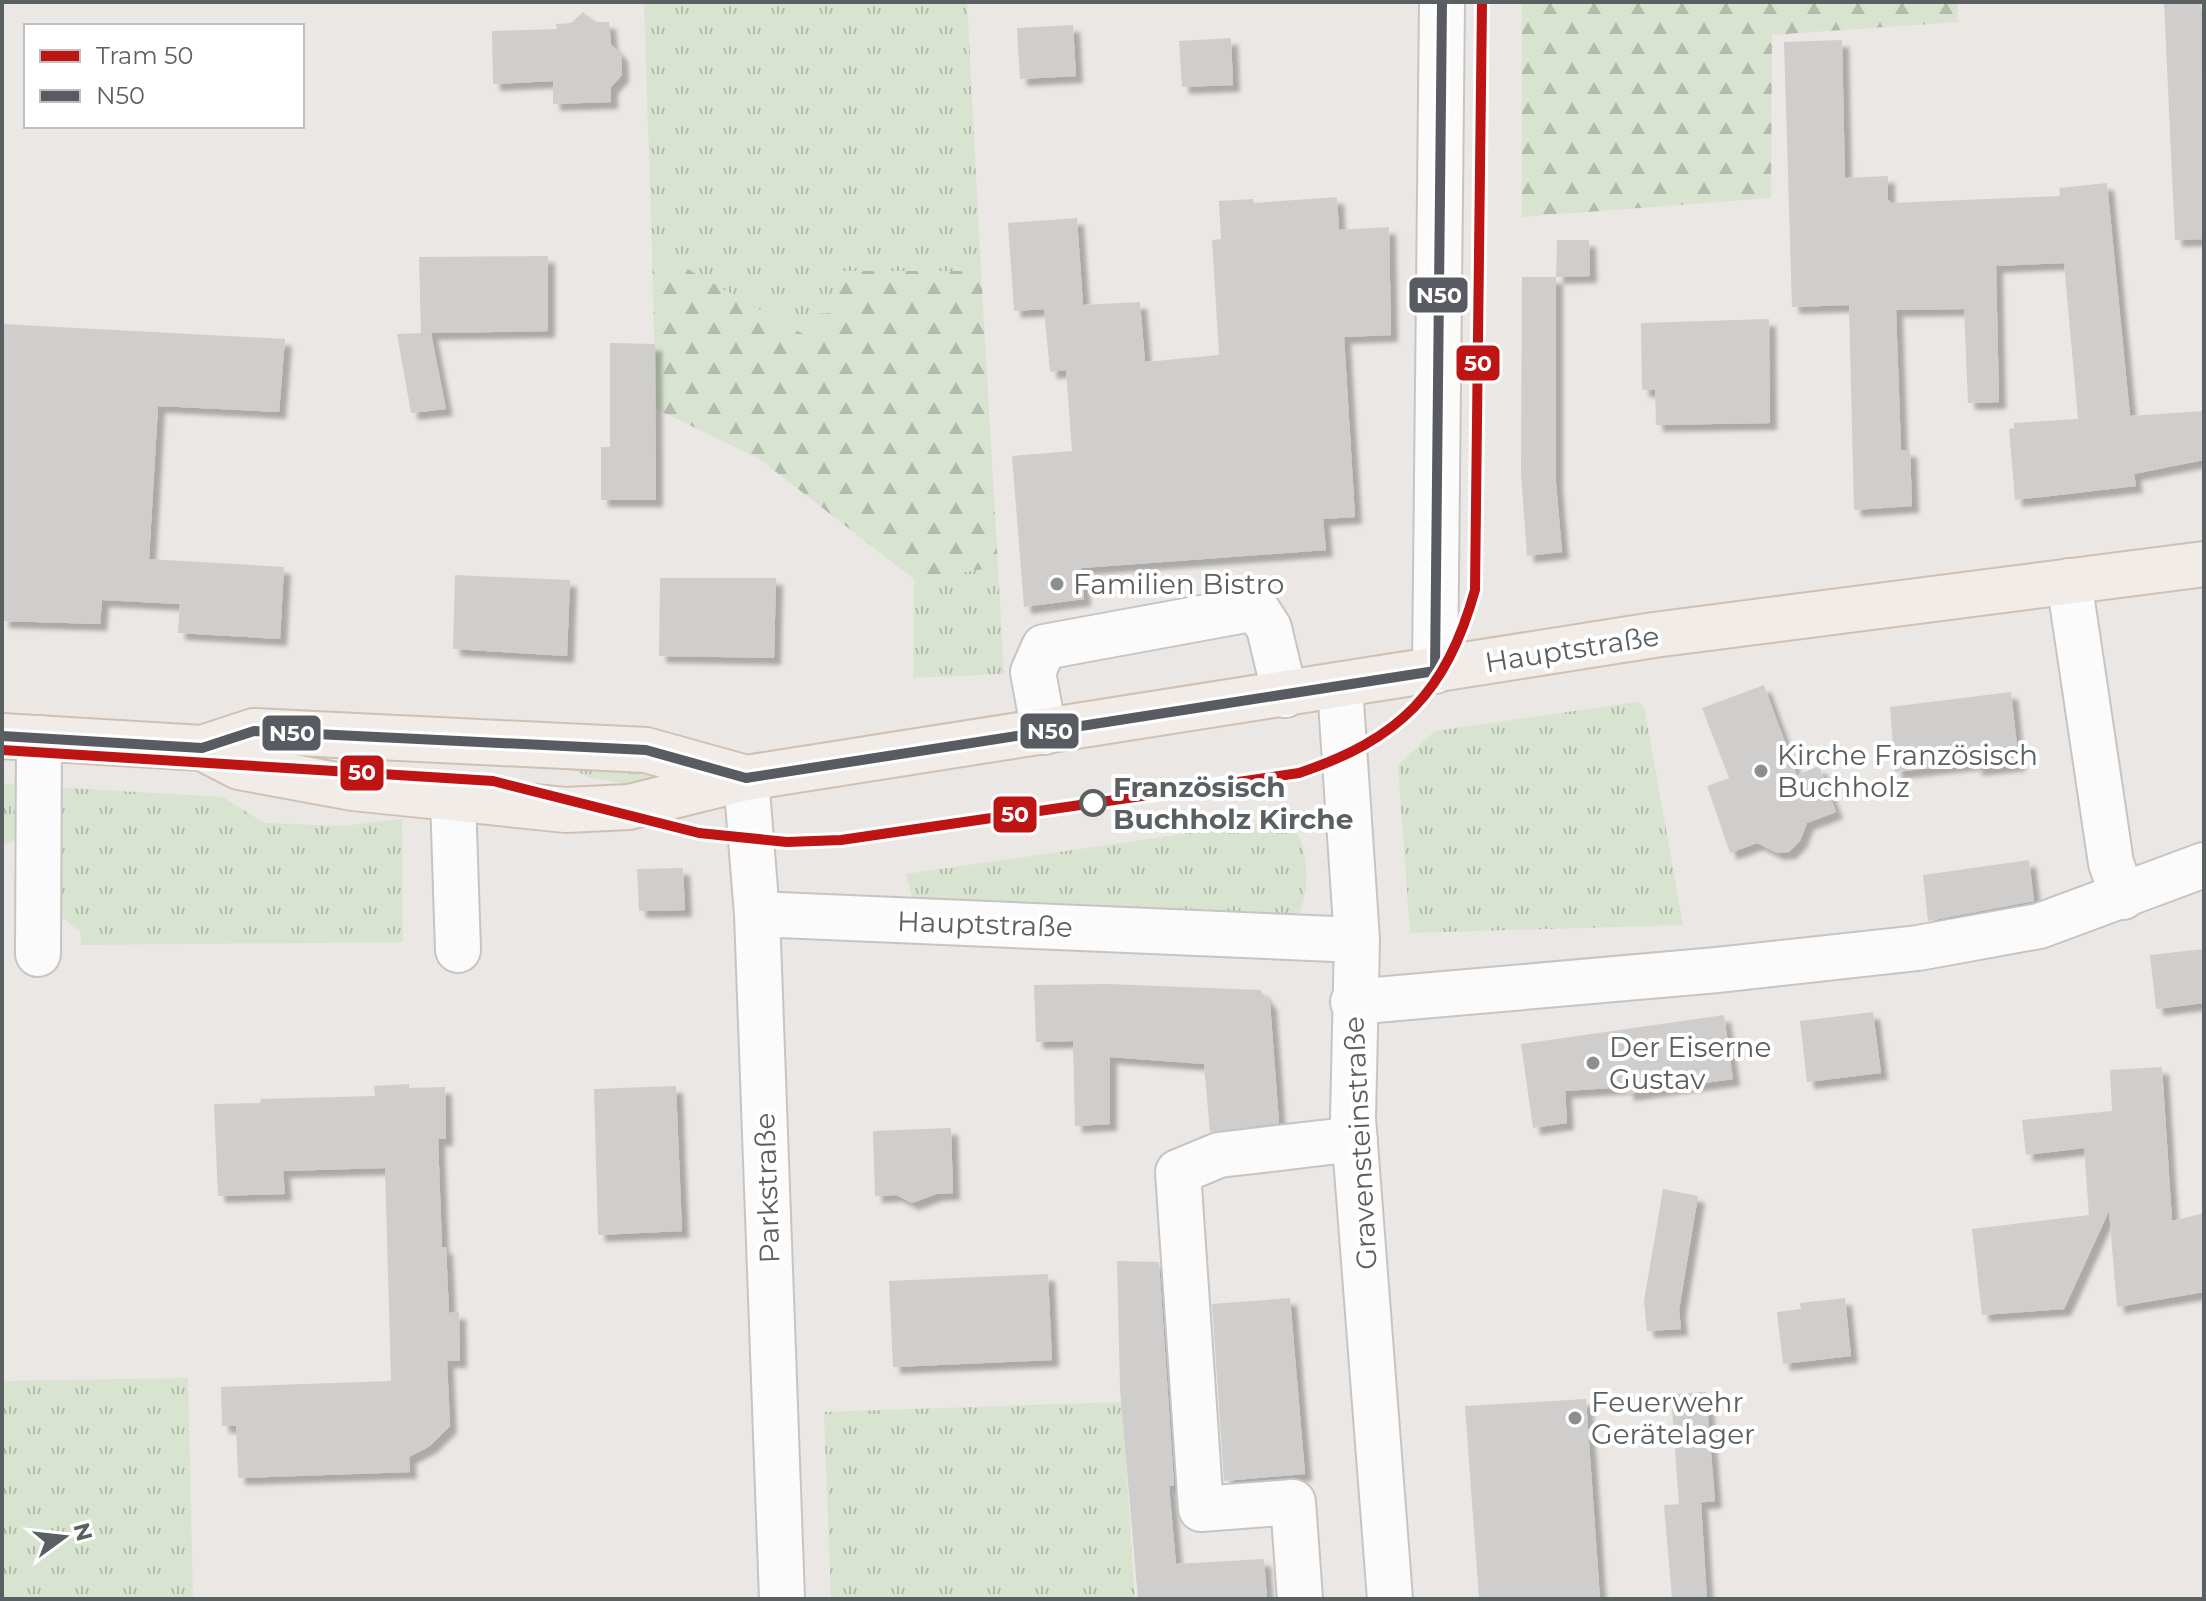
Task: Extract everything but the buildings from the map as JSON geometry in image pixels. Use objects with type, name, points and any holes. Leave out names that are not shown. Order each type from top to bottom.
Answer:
[{"type":"main road","name":"Hauptstraße","points":[[202,748],[239,767],[353,788],[566,810],[629,807],[746,778],[1340,687],[1654,635],[2204,564]]},
{"type":"main road","name":"Hauptstraße","points":[[21,737],[202,748],[254,731],[646,750],[746,778]]},
{"type":"street","points":[[1435,671],[1442,2]]},
{"type":"street","points":[[2069,581],[2111,863],[2123,897]]},
{"type":"street","points":[[1044,732],[1033,672],[1044,647],[1256,608],[1269,628],[1285,695]]},
{"type":"street","name":"Gravensteinstraße","points":[[1340,687],[1357,940],[1353,1002],[1355,1139],[1390,1599]]},
{"type":"street","points":[[21,737],[38,954]]},
{"type":"street","name":"Parkstraße","points":[[746,778],[757,914],[782,1599]]},
{"type":"street","points":[[453,799],[458,950]]},
{"type":"street","points":[[1353,1002],[1717,970],[1918,948],[2039,926],[2204,865]]},
{"type":"street","name":"Hauptstraße","points":[[757,914],[1357,940]]},
{"type":"street","points":[[1300,1599],[1293,1502],[1201,1509],[1178,1172],[1219,1155],[1355,1139]]},
{"type":"green space","points":[[644,2],[967,2],[981,271],[838,271],[834,313],[815,340],[655,344]]},
{"type":"green space","points":[[1522,2],[1957,2],[1958,22],[1772,35],[1771,198],[1522,217]]},
{"type":"green space","points":[[652,249],[814,340],[815,314],[834,313],[837,271],[981,271],[998,567],[914,579],[758,458],[656,409]]},
{"type":"green space","points":[[998,567],[1004,674],[913,678],[914,579]]},
{"type":"green space","points":[[1637,702],[1644,706],[1683,925],[1410,933],[1398,765],[1435,731]]},
{"type":"green space","points":[[570,768],[691,772],[661,791],[588,777]]},
{"type":"green space","points":[[2,783],[22,785],[18,839],[2,846]]},
{"type":"green space","points":[[50,787],[223,797],[264,823],[343,826],[402,819],[403,942],[81,945],[80,932],[64,919],[53,918]]},
{"type":"green space","points":[[1288,819],[1301,843],[1306,872],[1303,901],[1293,926],[914,904],[906,874]]},
{"type":"green space","points":[[188,1378],[193,1599],[2,1599],[2,1381]]},
{"type":"green space","points":[[1122,1402],[1135,1599],[831,1599],[824,1412]]},
{"type":"tram line","name":"50","points":[[2,750],[493,781],[699,833],[787,842],[841,840],[1299,773],[1365,745],[1414,707],[1433,684],[1463,626],[1475,590],[1482,2]]},
{"type":"transit line","name":"N50","points":[[2,736],[202,748],[254,731],[646,750],[746,778],[1435,671],[1442,2]]},
{"type":"place","name":"Familien Bistro","points":[[1057,584]]},
{"type":"place","name":"Kirche Französisch Buchholz","points":[[1761,771]]},
{"type":"place","name":"Französisch Buchholz Kirche","points":[[1093,803]]},
{"type":"place","name":"Der Eiserne Gustav","points":[[1593,1063]]},
{"type":"place","name":"Feuerwehr Gerätelager","points":[[1575,1418]]}]
